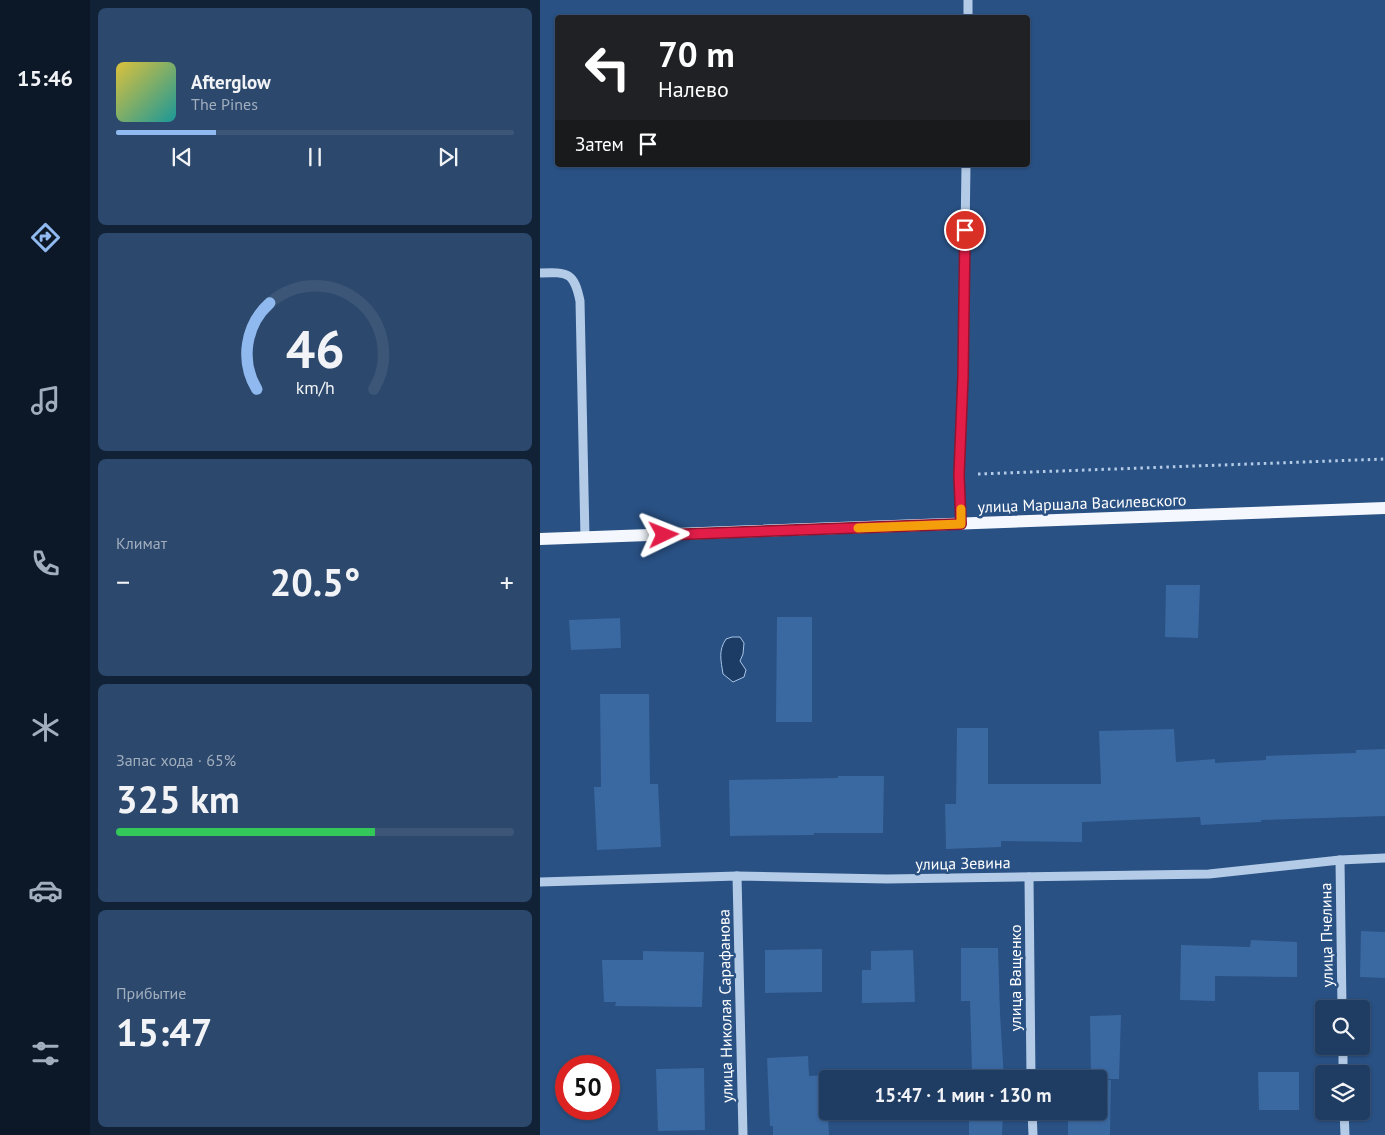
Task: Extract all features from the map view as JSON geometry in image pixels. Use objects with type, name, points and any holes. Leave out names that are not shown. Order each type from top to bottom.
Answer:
[{"type":"main road","name":"улица Маршала Василевского","points":[[540,539],[1385,508]]},
{"type":"street","points":[[968,0],[968,15]]},
{"type":"street","points":[[961,524],[959,475],[963,377],[966,167]]},
{"type":"street","points":[[540,273],[563,272],[572,278],[577,288],[580,302],[585,538]]},
{"type":"street","name":"улица Зевина","points":[[540,882],[737,876],[887,878],[1209,874],[1340,860],[1385,858]]},
{"type":"street","name":"улица Пчелина","points":[[1340,860],[1342,1000]]},
{"type":"street","name":"улица Николая Сарафанова","points":[[737,876],[743,1135]]},
{"type":"street","name":"улица Ващенко","points":[[1029,877],[1031,1070]]},
{"type":"street","points":[[1032,1120],[1033,1135]]},
{"type":"street","points":[[1344,1120],[1344,1135]]},
{"type":"path","points":[[959,475],[1385,459]]},
{"type":"water","points":[[740,637],[744,643],[740,661],[746,670],[744,677],[733,682],[723,674],[721,656],[726,639]]},
{"type":"building","points":[[1166,585],[1200,585],[1198,638],[1165,637]]},
{"type":"building","points":[[777,617],[812,617],[812,722],[776,722]]},
{"type":"building","points":[[620,618],[621,648],[571,650],[569,620]]},
{"type":"building","points":[[600,694],[649,694],[650,784],[658,784],[661,847],[597,850],[594,787],[601,787]]},
{"type":"building","points":[[957,728],[988,728],[988,784],[1101,784],[1099,731],[1174,729],[1176,762],[1215,759],[1215,763],[1266,760],[1266,756],[1356,753],[1356,750],[1385,749],[1385,816],[1261,820],[1261,822],[1201,825],[1200,817],[1082,822],[1082,842],[1001,841],[1001,847],[946,849],[945,804],[956,804]]},
{"type":"building","points":[[838,776],[884,776],[883,833],[730,836],[729,780],[838,778]]},
{"type":"building","points":[[1361,931],[1385,932],[1385,978],[1360,977]]},
{"type":"building","points":[[1251,940],[1297,942],[1297,977],[1215,976],[1215,1001],[1180,1000],[1181,945],[1250,947]]},
{"type":"building","points":[[961,948],[998,948],[1003,1070],[972,1070],[970,1001],[961,1001]]},
{"type":"building","points":[[822,949],[822,992],[765,993],[765,950]]},
{"type":"building","points":[[913,950],[915,1002],[862,1003],[862,970],[871,970],[871,951]]},
{"type":"building","points":[[643,951],[704,952],[702,1007],[615,1006],[616,1002],[604,1002],[602,960],[643,960]]},
{"type":"building","points":[[1121,1015],[1119,1079],[1107,1079],[1107,1070],[1091,1070],[1090,1016]]},
{"type":"building","points":[[808,1056],[809,1076],[819,1075],[819,1120],[828,1120],[829,1135],[773,1135],[773,1126],[770,1126],[767,1058]]},
{"type":"building","points":[[704,1068],[705,1130],[658,1131],[656,1069]]},
{"type":"building","points":[[1258,1072],[1299,1072],[1299,1110],[1259,1110]]},
{"type":"building","points":[[1107,1080],[1111,1080],[1110,1135],[1068,1135],[1068,1120],[1107,1120]]},
{"type":"building","points":[[969,1120],[1003,1120],[1002,1135],[969,1135]]},
{"type":"slow traffic","points":[[858,528],[961,524],[961,509]]},
{"type":"route","points":[[664,535],[961,524],[959,475],[963,377],[965,230]]}]
